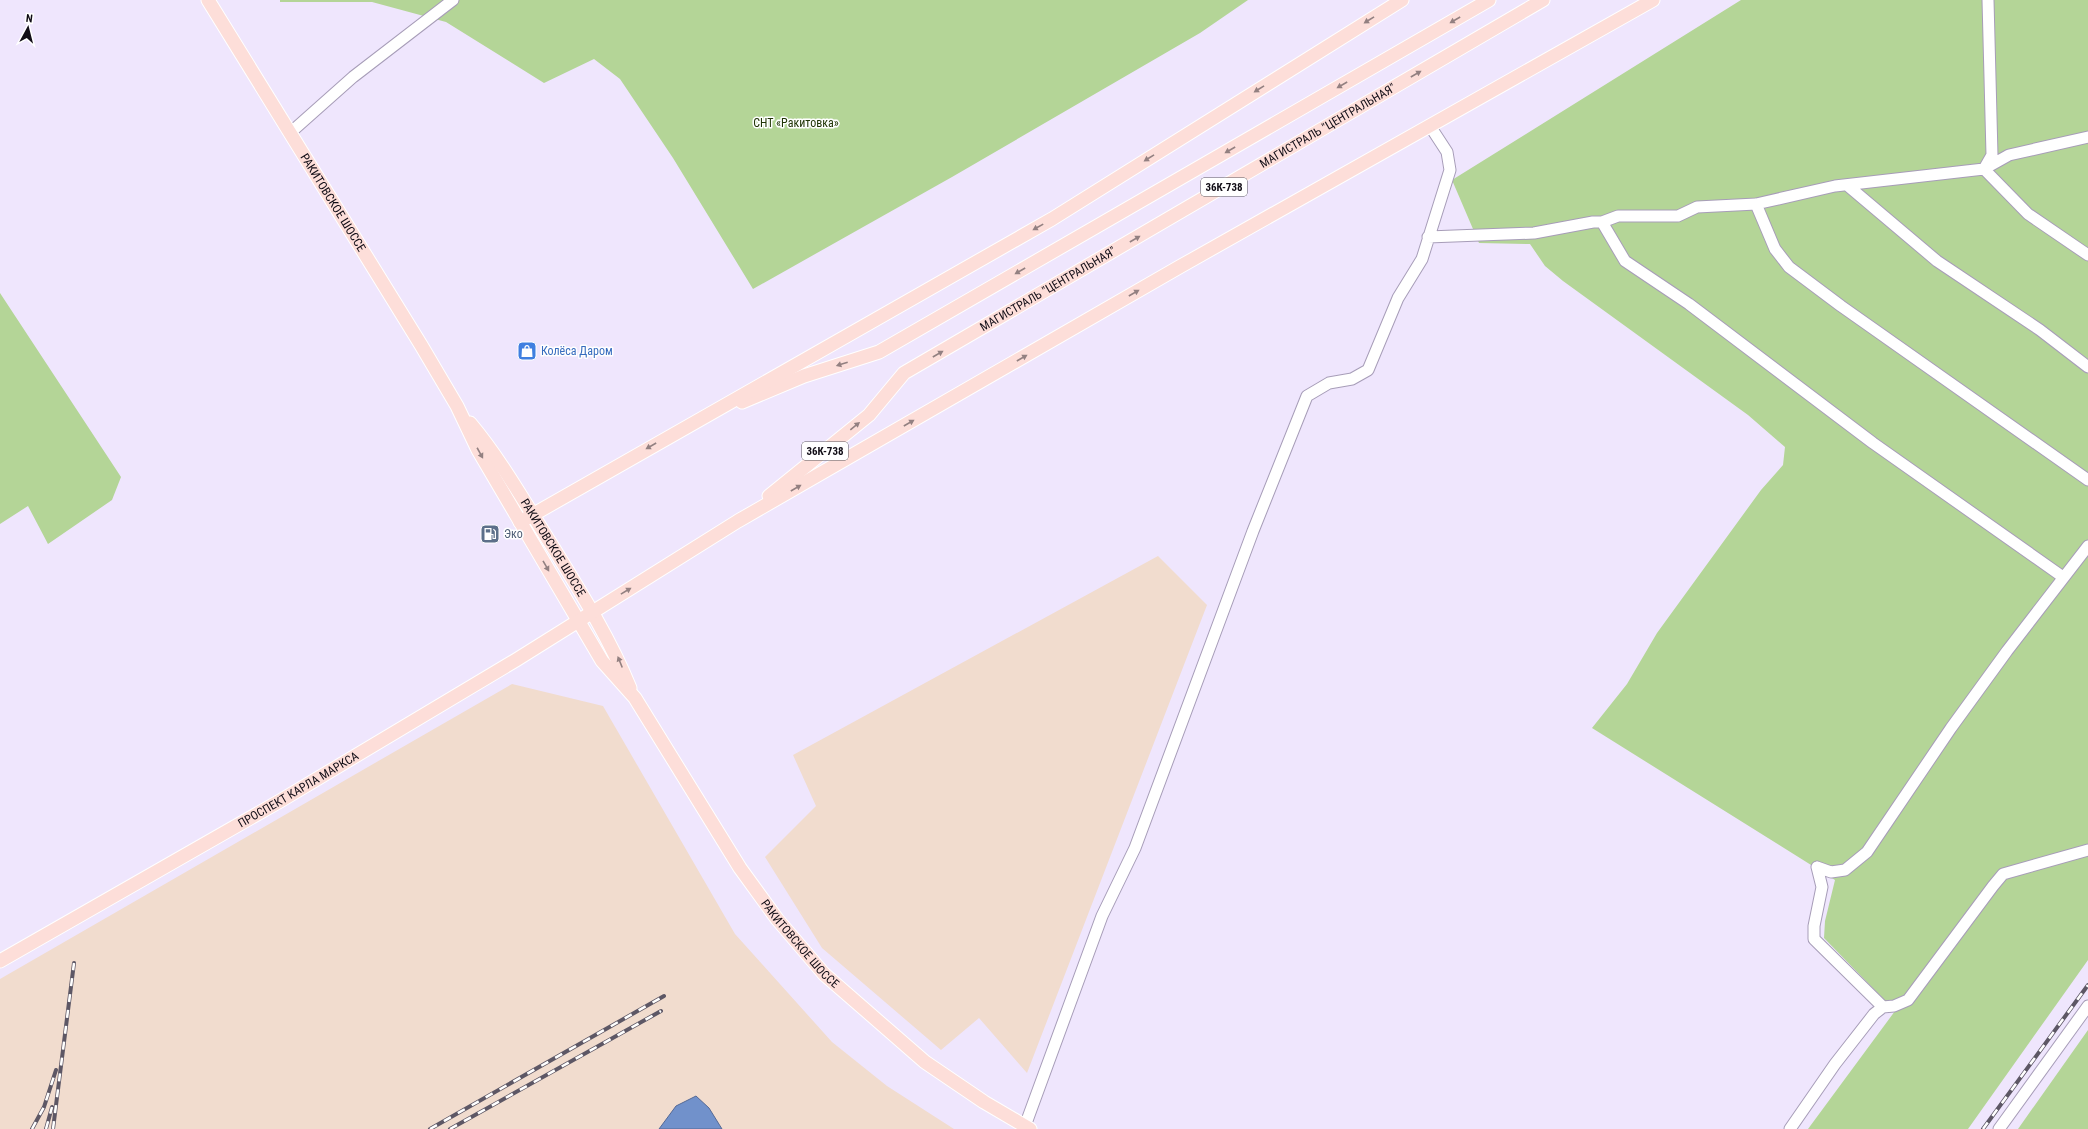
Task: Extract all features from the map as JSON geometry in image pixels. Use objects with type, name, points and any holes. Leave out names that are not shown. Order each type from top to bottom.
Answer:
[{"type":"main road","name":"РАКИТОВСКОЕ ШОССЕ","points":[[208,0],[421,345],[456,406],[478,450],[602,661],[635,698]]},
{"type":"main road","points":[[685,426],[1052,219],[1402,0]]},
{"type":"main road","name":"36К-738","points":[[520,522],[685,426],[804,376],[879,352],[1489,0]]},
{"type":"main road","name":"МАГИСТРАЛЬ \"ЦЕНТРАЛЬНАЯ\"","points":[[738,521],[869,415],[904,373],[1543,0]]},
{"type":"main road","points":[[738,521],[1181,266],[1653,0]]},
{"type":"main road","name":"РАКИТОВСКОЕ ШОССЕ","points":[[456,406],[484,440],[533,515],[616,653],[635,698],[740,868],[777,919],[824,974],[925,1062],[984,1102],[1027,1127]]},
{"type":"main road","name":"36К-738","points":[[592,611],[738,521]]},
{"type":"main road","name":"ПРОСПЕКТ КАРЛА МАРКСА","points":[[0,962],[293,794],[578,621],[592,611]]},
{"type":"street","points":[[290,133],[353,77],[412,34],[453,0]]},
{"type":"street","points":[[1984,169],[1992,154],[1988,0]]},
{"type":"street","points":[[1027,1127],[1102,916],[1135,848],[1253,531],[1307,396],[1329,384],[1352,379],[1368,370],[1398,298],[1422,258],[1450,170],[1447,152],[1430,126]]},
{"type":"street","points":[[1428,237],[1534,233],[1593,222],[1602,222],[1618,216],[1678,216],[1697,207],[1756,204],[1835,186],[1847,186],[1886,179],[1984,169],[2009,155],[2088,137]]},
{"type":"street","points":[[1984,169],[2028,214],[2088,256]]},
{"type":"street","points":[[1847,186],[1937,261],[2040,330],[2088,367]]},
{"type":"street","points":[[1756,204],[1775,249],[1789,266],[1842,306],[2088,480]]},
{"type":"street","points":[[1602,222],[1625,261],[1689,304],[1873,443],[2063,577]]},
{"type":"street","points":[[1883,1007],[1814,939],[1814,926],[1822,887],[1817,867],[1831,872],[1845,870],[1866,852],[1951,728],[2063,577],[2088,546]]},
{"type":"street","points":[[1790,1129],[1835,1064],[1874,1014],[1883,1007],[1894,1006],[1908,1000],[1992,886],[2004,874],[2088,850]]},
{"type":"street","points":[[1999,1129],[2088,1006]]},
{"type":"shaded area","points":[[1158,556],[1207,605],[1027,1073],[979,1018],[941,1050],[822,948],[765,857],[816,806],[793,755]]},
{"type":"shaded area","points":[[512,684],[603,706],[735,934],[832,1042],[887,1086],[954,1129],[0,1129],[0,979]]},
{"type":"green space","name":"СНТ «Ракитовка»","points":[[280,0],[1248,0],[1200,33],[952,177],[753,289],[673,158],[620,79],[594,59],[544,83],[446,22],[372,2],[280,2]]},
{"type":"green space","points":[[1741,0],[2088,0],[2088,960],[1968,1129],[1808,1129],[1895,1011],[1824,938],[1825,921],[1835,880],[1592,728],[1627,684],[1657,633],[1761,490],[1783,465],[1785,447],[1748,415],[1563,281],[1545,266],[1530,244],[1479,243],[1452,180]]},
{"type":"green space","points":[[0,293],[121,477],[112,500],[48,544],[28,506],[0,524]]},
{"type":"green space","points":[[2088,1030],[2088,1129],[2018,1129]]},
{"type":"water","points":[[696,1096],[709,1108],[722,1129],[659,1129],[676,1106]]},
{"type":"railway","points":[[53,1129],[74,963]]},
{"type":"railway","points":[[1983,1129],[2088,985]]},
{"type":"railway","points":[[430,1129],[664,996]]},
{"type":"railway","points":[[450,1129],[661,1011]]},
{"type":"railway","points":[[32,1129],[44,1107],[56,1070]]},
{"type":"railway","points":[[46,1129],[52,1107]]},
{"type":"place","name":"Колёса Даром","points":[[527,351]]},
{"type":"place","name":"Эко","points":[[490,534]]}]
